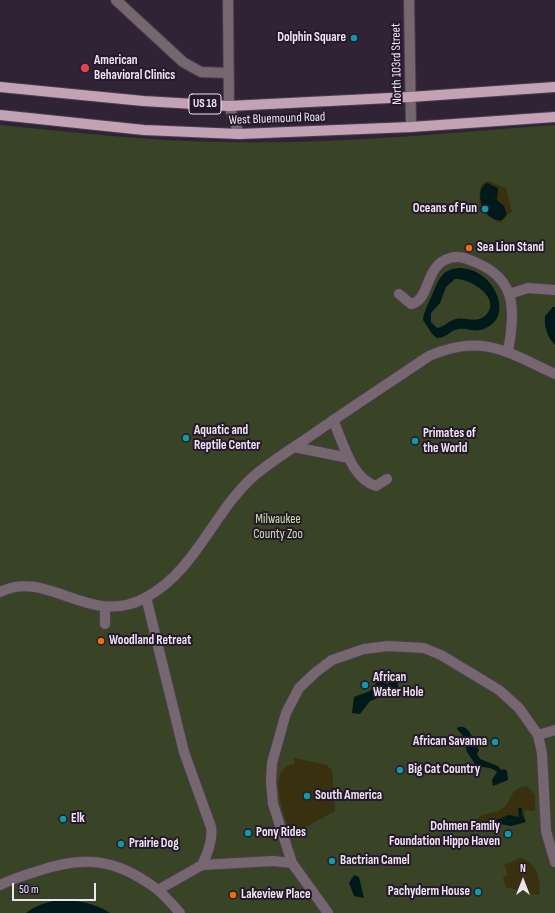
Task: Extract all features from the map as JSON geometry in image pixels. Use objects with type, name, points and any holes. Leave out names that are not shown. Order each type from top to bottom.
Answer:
[{"type":"main road","name":"West Bluemound Road","points":[[0,87],[143,101],[229,106],[410,97],[555,87]]},
{"type":"main road","name":"West Bluemound Road","points":[[0,115],[144,130],[239,134],[411,127],[555,116]]},
{"type":"street","points":[[116,0],[183,62],[201,72],[229,73]]},
{"type":"street","points":[[228,0],[229,106],[239,134]]},
{"type":"street","name":"North 103rd Street","points":[[409,0],[411,127]]},
{"type":"street","points":[[399,294],[411,304],[416,303],[420,300],[430,275],[436,265],[450,258],[458,257],[481,265],[503,281],[509,294],[512,314],[512,330],[508,351]]},
{"type":"street","points":[[509,294],[528,288],[555,290]]},
{"type":"street","points":[[0,592],[6,589],[36,586],[91,606],[105,607],[131,604],[146,598],[165,584],[188,563],[224,509],[240,490],[256,475],[333,420],[429,356],[447,348],[462,345],[480,345],[508,351],[555,374]]},
{"type":"street","points":[[333,420],[349,458],[360,478],[368,484],[376,486],[387,479]]},
{"type":"street","points":[[294,447],[349,458]]},
{"type":"street","points":[[146,598],[184,752],[211,827],[212,835],[208,852],[202,864]]},
{"type":"street","points":[[105,607],[105,624]]},
{"type":"street","points":[[328,913],[292,863],[273,804],[271,782],[273,756],[284,719],[294,697],[312,676],[332,660],[364,649],[388,646],[424,648],[441,655],[499,690],[519,708],[538,735],[542,753],[546,831],[555,862]]},
{"type":"street","points":[[538,735],[555,730]]},
{"type":"street","points":[[0,885],[12,878],[77,860],[110,864],[136,876],[158,890],[180,913]]},
{"type":"street","points":[[158,890],[202,864],[273,861],[292,863]]},
{"type":"green space","name":"Milwaukee County Zoo","points":[[0,125],[165,140],[220,142],[304,142],[388,138],[555,125],[555,913],[0,913]]},
{"type":"sand","points":[[488,181],[506,188],[512,212],[509,213],[510,215],[507,213],[506,217],[500,223],[479,210],[480,189],[482,184]]},
{"type":"sand","name":"South America","points":[[294,758],[327,765],[332,771],[335,811],[304,828],[299,827],[297,835],[288,825],[282,808],[279,789],[279,781],[282,770],[294,764]]},
{"type":"sand","name":"Dohmen Family Foundation Hippo Haven","points":[[527,786],[535,795],[535,811],[526,810],[524,812],[526,822],[511,826],[501,824],[494,827],[475,824],[479,817],[500,810],[507,804],[516,790]]},
{"type":"sand","points":[[520,858],[530,863],[537,872],[540,883],[539,895],[506,887],[503,878],[508,875],[504,865]]},
{"type":"shaded area","points":[[487,183],[498,188],[497,200],[504,206],[507,214],[502,220],[496,220],[491,217],[482,206],[480,193],[482,187]]},
{"type":"shaded area","points":[[464,268],[478,273],[487,280],[492,286],[499,302],[498,317],[493,323],[482,330],[459,329],[443,337],[437,338],[432,334],[423,320],[427,306],[441,276],[452,269]],"holes":[[[455,279],[476,285],[482,290],[490,302],[490,309],[483,318],[475,320],[456,319],[437,328],[431,322],[431,313],[440,303],[446,287]]]},
{"type":"shaded area","points":[[553,307],[555,307],[555,345],[548,335],[545,324],[545,316]]},
{"type":"shaded area","points":[[380,678],[387,684],[398,682],[398,690],[370,701],[360,714],[352,713],[354,697],[370,691]]},
{"type":"shaded area","points":[[458,727],[464,727],[469,731],[479,750],[477,754],[480,759],[498,766],[501,770],[504,769],[507,771],[508,780],[493,786],[492,780],[497,772],[490,768],[477,767],[467,752],[463,736],[457,729]]},
{"type":"shaded area","points":[[518,808],[522,808],[522,814],[526,822],[511,826],[501,824],[494,827],[485,826],[488,821],[491,822],[509,815],[519,817]]},
{"type":"shaded area","points":[[354,875],[359,877],[364,898],[354,896],[349,883]]},
{"type":"shaded area","points":[[59,900],[86,903],[110,913],[26,913],[42,904]]},
{"type":"place","name":"Dolphin Square","points":[[354,38]]},
{"type":"place","name":"American Behavioral Clinics","points":[[85,68]]},
{"type":"place","name":"Oceans of Fun","points":[[485,209]]},
{"type":"place","name":"Sea Lion Stand","points":[[469,248]]},
{"type":"place","name":"Aquatic and Reptile Center","points":[[186,438]]},
{"type":"place","name":"Primates of the World","points":[[415,441]]},
{"type":"place","name":"Woodland Retreat","points":[[101,641]]},
{"type":"place","name":"African Water Hole","points":[[365,685]]},
{"type":"place","name":"African Savanna","points":[[495,742]]},
{"type":"place","name":"Big Cat Country","points":[[400,770]]},
{"type":"place","name":"South America","points":[[307,796]]},
{"type":"place","name":"Elk","points":[[63,819]]},
{"type":"place","name":"Pony Rides","points":[[248,833]]},
{"type":"place","name":"Dohmen Family Foundation Hippo Haven","points":[[508,834]]},
{"type":"place","name":"Prairie Dog","points":[[121,844]]},
{"type":"place","name":"Bactrian Camel","points":[[332,861]]},
{"type":"place","name":"Pachyderm House","points":[[478,892]]},
{"type":"place","name":"Lakeview Place","points":[[233,895]]}]
